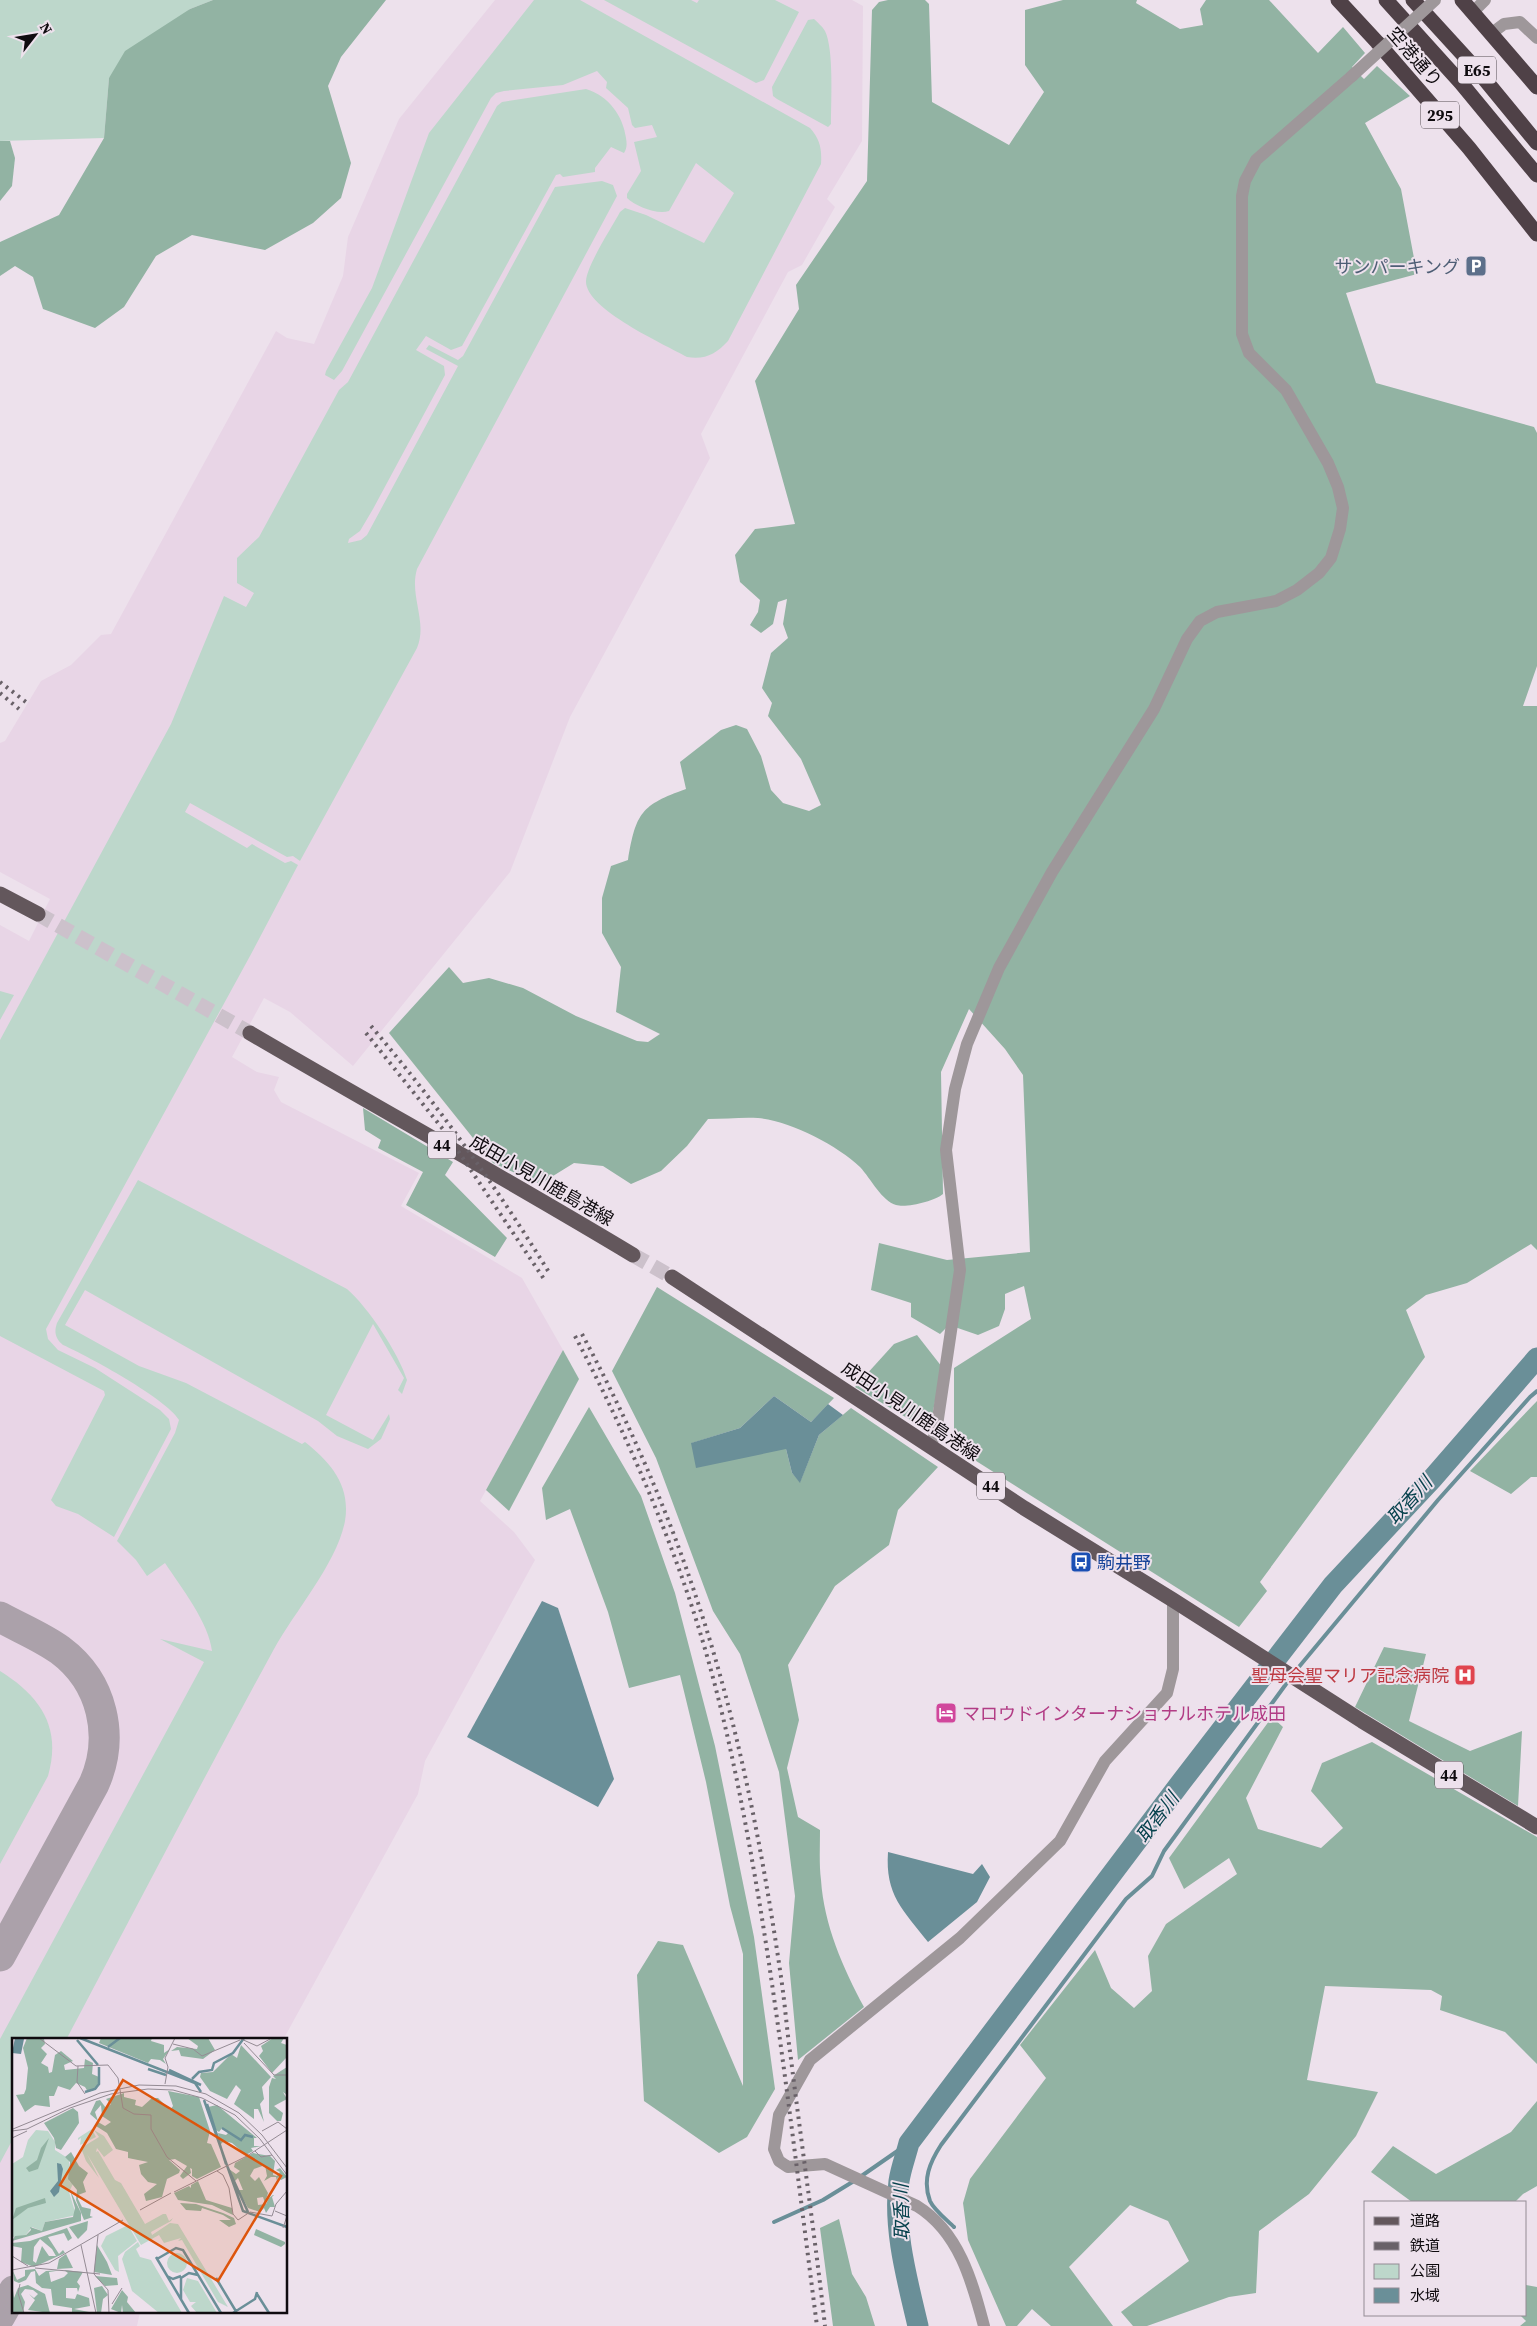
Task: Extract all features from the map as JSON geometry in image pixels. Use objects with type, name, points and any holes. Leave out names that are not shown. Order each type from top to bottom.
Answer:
[{"type":"highway","name":"空港通り","points":[[1338,0],[1469,148],[1537,234]]},
{"type":"highway","name":"E65","points":[[1386,0],[1461,83],[1537,174]]},
{"type":"highway","name":"E65","points":[[1414,0],[1477,70],[1537,143]]},
{"type":"highway","points":[[1462,0],[1537,87]]},
{"type":"main road","points":[[0,894],[38,914]]},
{"type":"main road","name":"成田小見川鹿島港線","points":[[250,1033],[414,1129],[526,1191],[633,1255]]},
{"type":"main road","name":"成田小見川鹿島港線","points":[[672,1277],[930,1447],[1362,1721],[1537,1827]]},
{"type":"street","points":[[930,1447],[936,1432],[960,1270],[946,1150],[955,1089],[967,1044],[999,968],[1052,872],[1154,709],[1187,639],[1200,621],[1217,612],[1276,601],[1297,590],[1319,573],[1331,558],[1340,529],[1343,508],[1338,487],[1328,463],[1286,390],[1249,353],[1245,346],[1242,334],[1242,196],[1245,181],[1256,160],[1435,0]]},
{"type":"street","points":[[1473,12],[1485,0]]},
{"type":"street","points":[[1492,33],[1504,24],[1520,22],[1537,38]]},
{"type":"street","points":[[984,2326],[973,2286],[959,2251],[942,2227],[928,2213],[917,2206],[838,2169],[825,2164],[788,2167],[779,2161],[774,2149],[779,2114],[810,2060],[960,1938],[1060,1841],[1105,1761],[1167,1693],[1173,1669],[1174,1600]]},
{"type":"shaded area","points":[[495,0],[852,0],[863,6],[862,141],[827,199],[835,207],[802,265],[788,272],[701,434],[710,458],[570,717],[510,872],[353,1066],[290,1012],[264,998],[232,1057],[257,1072],[279,1077],[274,1090],[281,1102],[419,1173],[401,1206],[522,1278],[563,1350],[480,1501],[514,1532],[535,1560],[425,1761],[418,1794],[284,2038],[12,2038],[12,2314],[140,2314],[137,2326],[0,2326],[0,925],[29,941],[50,899],[0,872],[0,743],[5,741],[41,681],[71,665],[101,635],[111,634],[276,331],[287,338],[314,344],[343,276],[348,237],[399,119]]},
{"type":"green space","points":[[0,0],[213,0],[190,9],[109,78],[104,138],[0,141]]},
{"type":"green space","points":[[213,0],[386,0],[341,57],[328,86],[351,163],[341,198],[313,223],[265,250],[192,235],[156,256],[124,307],[95,328],[43,309],[33,277],[15,266],[0,276],[0,242],[59,215],[104,138],[109,78],[125,51],[190,9]]},
{"type":"green space","points":[[534,0],[580,0],[810,128],[816,136],[821,149],[821,164],[728,341],[705,357],[687,357],[645,335],[611,314],[589,292],[586,281],[587,274],[600,246],[620,212],[625,208],[646,215],[704,243],[734,193],[696,163],[669,211],[659,212],[646,209],[627,198],[627,194],[641,171],[634,142],[657,137],[652,125],[635,128],[632,125],[628,108],[606,88],[607,82],[597,71],[563,85],[504,91],[496,93],[491,98],[342,371],[334,380],[325,375],[326,371],[372,288],[429,133]]},
{"type":"green space","points":[[604,0],[691,0],[697,3],[699,0],[775,0],[799,12],[764,80],[756,83]]},
{"type":"green space","points":[[888,0],[925,0],[929,4],[932,102],[1009,145],[1044,92],[1025,65],[1025,10],[1063,0],[1137,0],[1136,3],[1180,29],[1203,25],[1200,9],[1206,0],[1269,0],[1318,53],[1343,27],[1365,53],[1352,67],[1364,79],[1377,66],[1410,96],[1365,123],[1401,189],[1417,274],[1346,293],[1376,383],[1534,427],[1537,433],[1537,666],[1523,706],[1537,706],[1537,1250],[1531,1244],[1467,1283],[1426,1295],[1406,1310],[1425,1357],[1260,1582],[1267,1591],[1239,1627],[954,1447],[954,1368],[1031,1319],[1024,1286],[1005,1294],[1005,1309],[999,1326],[978,1335],[949,1325],[940,1334],[911,1317],[911,1303],[871,1290],[879,1243],[947,1260],[1030,1252],[1023,1075],[1005,1049],[969,1009],[941,1072],[943,1194],[928,1201],[907,1206],[896,1205],[886,1199],[860,1167],[839,1150],[798,1129],[771,1120],[758,1118],[708,1119],[687,1146],[661,1171],[631,1184],[603,1166],[574,1163],[540,1184],[493,1163],[389,1033],[449,967],[463,983],[489,978],[523,988],[576,1016],[637,1041],[648,1042],[660,1034],[616,1012],[621,967],[602,933],[602,898],[611,866],[628,860],[634,831],[643,813],[659,800],[686,789],[680,762],[721,730],[736,725],[747,729],[761,756],[771,790],[783,803],[809,811],[821,805],[801,759],[768,716],[772,703],[762,688],[771,653],[788,638],[783,624],[787,599],[778,602],[773,624],[761,633],[750,625],[758,612],[760,600],[740,582],[735,555],[755,529],[795,524],[755,381],[799,309],[796,285],[867,181],[872,10],[879,2]]},
{"type":"green space","points":[[814,19],[825,31],[830,50],[831,124],[828,127],[773,96],[772,87],[808,20]]},
{"type":"green space","points":[[586,89],[602,97],[614,108],[622,122],[626,138],[624,153],[611,147],[595,168],[595,172],[563,177],[560,174],[556,175],[462,346],[451,350],[426,336],[416,350],[444,366],[445,375],[373,509],[360,531],[349,539],[348,543],[361,540],[367,535],[458,366],[426,349],[429,345],[458,360],[463,356],[555,187],[602,181],[613,185],[617,196],[417,569],[415,589],[421,628],[417,648],[300,861],[293,856],[287,857],[190,803],[185,812],[247,848],[252,844],[285,863],[291,861],[298,865],[46,1329],[48,1339],[58,1350],[95,1368],[160,1410],[169,1419],[171,1429],[114,1537],[78,1514],[56,1506],[51,1500],[105,1395],[104,1391],[0,1336],[0,1040],[171,724],[224,596],[246,607],[254,593],[237,583],[237,558],[259,537],[339,390],[348,382],[497,106],[502,102]]},
{"type":"green space","points":[[0,141],[10,141],[15,158],[12,186],[0,201]]},
{"type":"green space","points":[[0,991],[14,995],[0,1020]]},
{"type":"green space","points":[[363,1108],[453,1162],[445,1175],[507,1238],[495,1257],[406,1205],[423,1172],[378,1148],[381,1140],[365,1130]]},
{"type":"green space","points":[[138,1180],[347,1289],[364,1307],[382,1332],[397,1357],[407,1380],[402,1394],[398,1390],[404,1378],[373,1324],[326,1415],[373,1440],[389,1414],[390,1419],[381,1439],[368,1449],[337,1436],[318,1421],[85,1290],[65,1325],[139,1366],[186,1383],[302,1444],[305,1442],[323,1458],[337,1475],[345,1496],[345,1521],[341,1537],[325,1570],[274,1649],[67,2038],[12,2038],[12,2141],[0,2163],[0,2039],[204,1662],[160,1639],[212,1651],[210,1640],[200,1617],[165,1563],[147,1576],[136,1560],[117,1541],[175,1433],[179,1420],[172,1411],[144,1390],[90,1358],[63,1345],[56,1335],[57,1323]]},
{"type":"green space","points":[[657,1287],[834,1398],[811,1422],[774,1396],[740,1428],[692,1443],[786,1449],[792,1473],[800,1482],[819,1435],[851,1408],[938,1467],[898,1510],[889,1545],[835,1586],[788,1665],[799,1720],[787,1768],[798,1817],[820,1830],[820,1874],[830,1930],[842,1962],[864,2007],[798,2060],[789,1963],[795,1896],[779,1772],[740,1654],[713,1611],[656,1458],[612,1371]]},
{"type":"green space","points":[[917,1335],[942,1367],[929,1431],[855,1387],[894,1344]]},
{"type":"green space","points":[[563,1350],[579,1379],[509,1511],[486,1490]]},
{"type":"green space","points":[[1537,1401],[1537,1477],[1531,1477],[1511,1494],[1470,1471]]},
{"type":"green space","points":[[589,1407],[641,1496],[675,1593],[715,1746],[754,1937],[775,2089],[747,2137],[719,2153],[644,2101],[637,1975],[658,1941],[683,1945],[743,2086],[743,1954],[730,1906],[706,1782],[680,1675],[629,1688],[608,1612],[570,1509],[546,1520],[542,1488]]},
{"type":"green space","points":[[1384,1647],[1426,1654],[1409,1721],[1470,1751],[1522,1731],[1518,1806],[1355,1707]]},
{"type":"green space","points":[[0,1671],[26,1691],[44,1714],[50,1728],[52,1758],[48,1776],[0,1864]]},
{"type":"green space","points":[[1272,1717],[1283,1727],[1246,1798],[1258,1829],[1321,1848],[1343,1828],[1311,1791],[1322,1763],[1372,1742],[1537,1837],[1537,2064],[1505,2032],[1440,2010],[1442,1996],[1431,1990],[1325,1986],[1307,2080],[1378,2092],[1356,2136],[1309,2194],[1259,2231],[1256,2293],[1229,2297],[1147,2326],[1133,2326],[1121,2312],[1189,2261],[1168,2221],[1130,2205],[1069,2267],[1113,2326],[1051,2326],[1032,2309],[1017,2326],[1006,2326],[968,2240],[963,2203],[970,2179],[1046,2078],[1020,2045],[1095,1950],[1111,1988],[1134,2008],[1152,1991],[1148,1956],[1166,1924],[1237,1874],[1229,1858],[1184,1889],[1169,1858]]},
{"type":"green space","points":[[1537,2101],[1537,2186],[1523,2194],[1516,2201],[1411,2201],[1371,2172],[1393,2146],[1436,2174],[1511,2132]]},
{"type":"green space","points":[[839,2219],[852,2274],[866,2297],[875,2326],[833,2326],[820,2228]]},
{"type":"green space","points":[[1527,2285],[1537,2287],[1537,2326],[1520,2326],[1526,2321],[1521,2316],[1527,2316]]},
{"type":"water","points":[[774,1396],[811,1422],[828,1404],[843,1415],[819,1435],[800,1483],[792,1473],[786,1449],[696,1468],[691,1443],[740,1428]]},
{"type":"water","points":[[542,1601],[558,1608],[614,1779],[598,1807],[467,1737]]},
{"type":"water","points":[[888,1852],[973,1874],[982,1864],[990,1877],[977,1902],[928,1942],[904,1911],[893,1891],[889,1880]]},
{"type":"waterway","name":"取香川","points":[[918,2326],[902,2254],[898,2217],[899,2181],[909,2143],[1182,1781],[1333,1585],[1432,1479],[1537,1358]]},
{"type":"waterway","points":[[1293,1674],[1438,1500],[1537,1391]]},
{"type":"waterway","points":[[954,2227],[934,2208],[928,2193],[928,2172],[937,2151],[1126,1899],[1152,1876],[1164,1851],[1289,1680]]},
{"type":"waterway","points":[[860,2177],[909,2143]]},
{"type":"waterway","points":[[774,2222],[823,2200],[854,2181]]},
{"type":"taxiway","points":[[0,1617],[53,1645],[75,1663],[95,1694],[101,1711],[104,1729],[104,1748],[94,1784],[0,1956]]},
{"type":"taxiway","points":[[0,2316],[12,2295]]},
{"type":"tunnel","points":[[38,914],[250,1033]]},
{"type":"tunnel","points":[[633,1255],[672,1277]]},
{"type":"railway","points":[[0,682],[26,702]]},
{"type":"railway","points":[[0,693],[19,709]]},
{"type":"railway","points":[[371,1026],[465,1146],[509,1209],[550,1274]]},
{"type":"railway","points":[[366,1033],[446,1133],[544,1279]]},
{"type":"railway","points":[[582,1334],[632,1434],[675,1538],[700,1609],[727,1699],[758,1837],[781,1977],[825,2326]]},
{"type":"railway","points":[[575,1336],[640,1470],[668,1539],[693,1610],[715,1684],[733,1760],[761,1912],[784,2067],[817,2326]]},
{"type":"place","name":"サンパーキング","points":[[1476,266]]},
{"type":"place","name":"駒井野","points":[[1081,1562]]},
{"type":"place","name":"聖母会聖マリア記念病院","points":[[1465,1675]]},
{"type":"place","name":"マロウドインターナショナルホテル成田","points":[[946,1713]]}]
